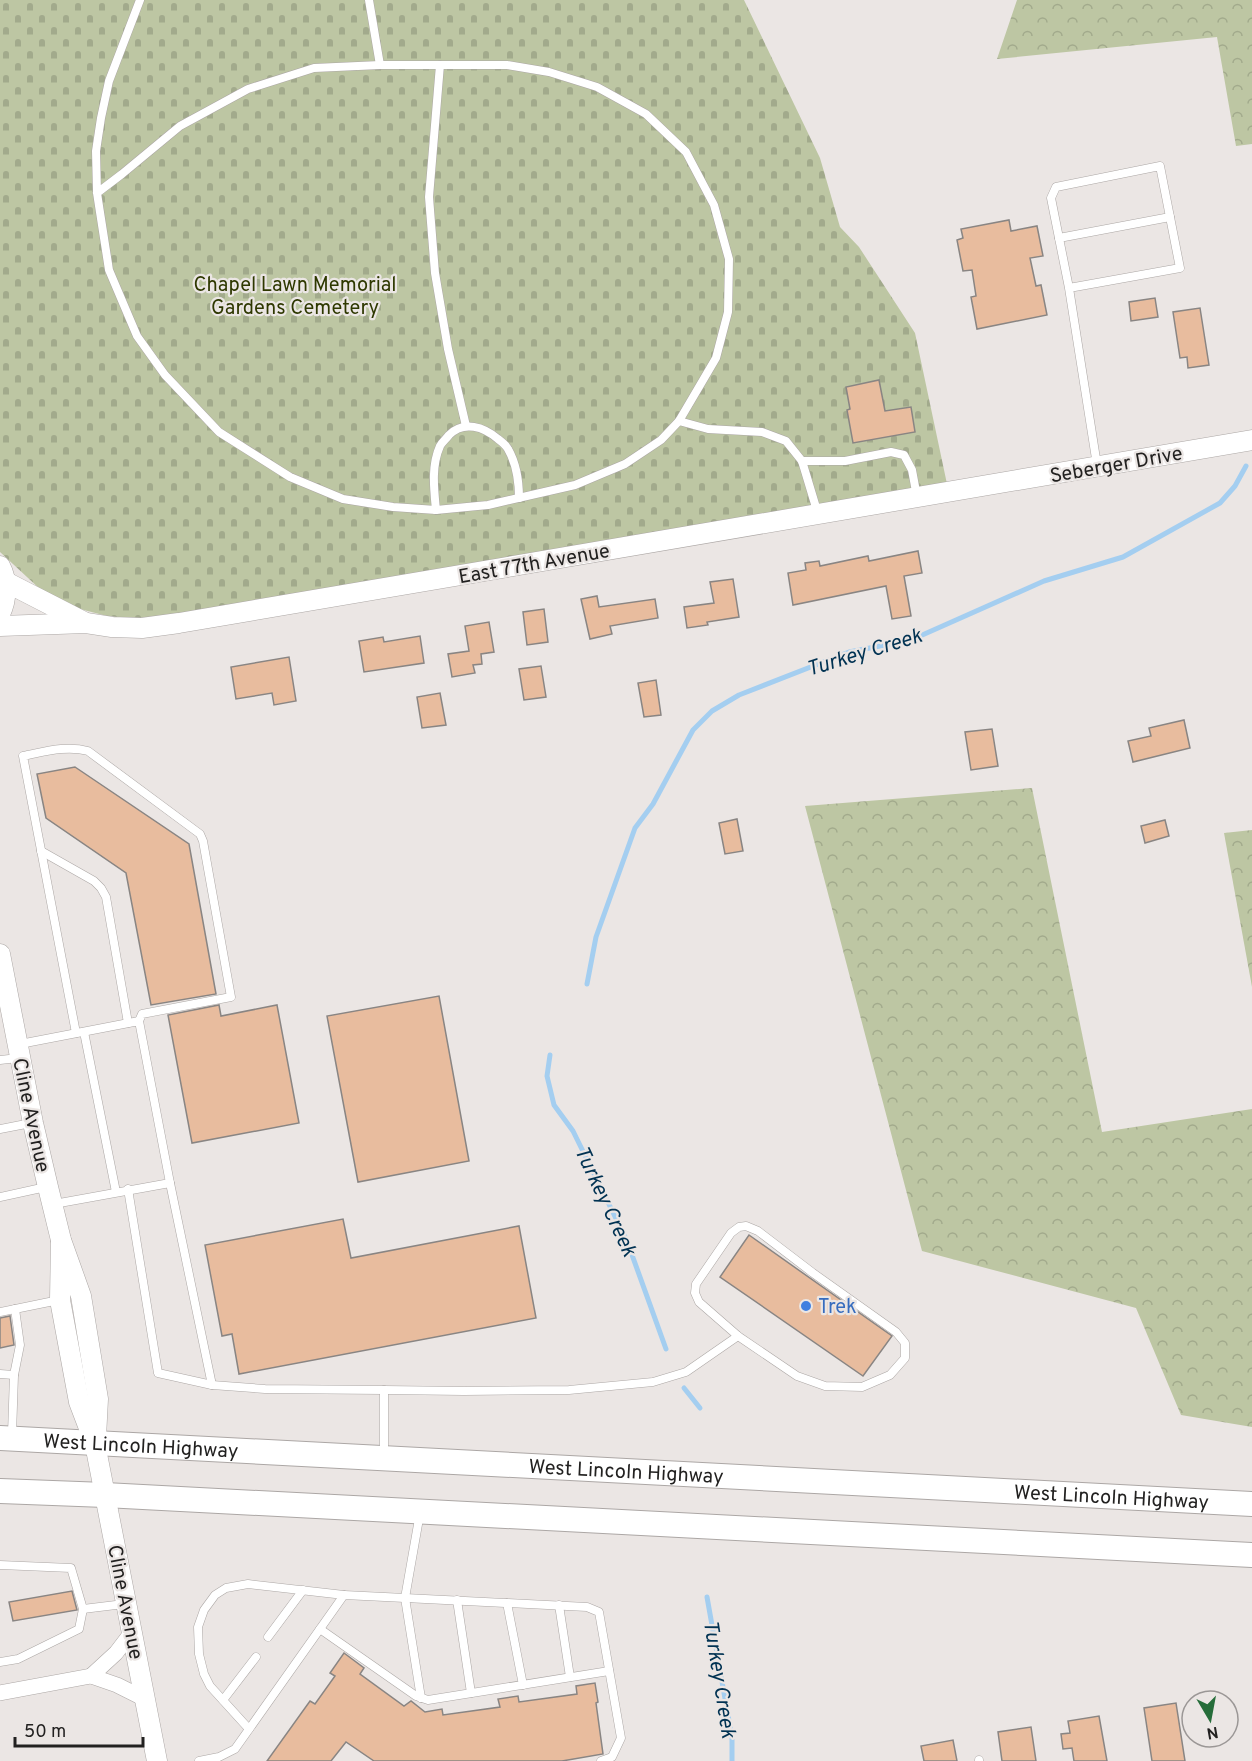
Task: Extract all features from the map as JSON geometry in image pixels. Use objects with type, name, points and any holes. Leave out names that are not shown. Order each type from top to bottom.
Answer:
[{"type":"main road","name":"West Lincoln Highway","points":[[6,1439],[1252,1504]]},
{"type":"main road","points":[[0,1491],[1252,1555]]},
{"type":"street","name":"Seberger Drive","points":[[981,487],[1252,440]]},
{"type":"street","name":"East 77th Avenue","points":[[0,626],[86,623],[142,628],[179,623],[981,487]]},
{"type":"street","name":"East 77th Avenue","points":[[3,574],[86,623]]},
{"type":"street","points":[[0,614],[5,600],[3,574]]},
{"type":"street","name":"Cline Avenue","points":[[0,954],[33,1123],[50,1196],[61,1240],[81,1296],[98,1399],[95,1444]]},
{"type":"street","name":"Cline Avenue","points":[[61,1240],[60,1300],[79,1402],[95,1444],[157,1761]]},
{"type":"street","points":[[91,1676],[116,1653],[132,1632]]},
{"type":"street","points":[[0,1693],[91,1676],[117,1684],[145,1699]]},
{"type":"lane","points":[[97,193],[180,126],[248,89],[314,68],[380,65],[507,65],[549,72],[597,87],[646,114],[686,152],[714,206],[729,259],[728,312],[716,358],[679,421],[661,440],[625,464],[575,485],[488,506],[436,510],[393,507],[343,499],[290,477],[219,432],[165,375],[137,336],[109,270],[97,193],[96,151],[109,81],[140,0]]},
{"type":"lane","points":[[369,0],[380,65]]},
{"type":"lane","points":[[440,65],[429,197],[435,273],[448,349],[466,426]]},
{"type":"lane","points":[[1069,288],[1180,268],[1160,166],[1056,187],[1052,198],[1069,288],[1097,467]]},
{"type":"lane","points":[[1059,238],[1170,218]]},
{"type":"lane","points":[[679,421],[708,429],[762,432],[786,441],[801,461],[818,515]]},
{"type":"lane","points":[[436,510],[434,465],[440,444],[453,431],[466,426],[477,427],[489,432],[507,446],[519,486],[519,498]]},
{"type":"lane","points":[[801,461],[845,461],[891,452],[904,455],[912,470],[917,498]]},
{"type":"lane","points":[[116,1192],[41,851],[23,756],[65,748],[79,748],[88,751],[200,834],[203,841],[231,997],[142,1014],[139,1021],[212,1385]]},
{"type":"lane","points":[[41,851],[94,881],[106,897],[128,1023]]},
{"type":"lane","points":[[0,1060],[19,1051],[80,1032],[139,1021]]},
{"type":"lane","points":[[0,1129],[33,1123]]},
{"type":"lane","points":[[0,1197],[116,1192],[170,1183]]},
{"type":"lane","points":[[128,1190],[158,1372],[212,1385],[264,1389],[569,1390],[653,1382],[686,1372],[738,1336]]},
{"type":"lane","points":[[746,1226],[758,1231],[821,1280],[896,1332],[905,1343],[905,1358],[890,1375],[862,1387],[825,1386],[797,1376],[738,1336],[699,1302],[695,1293],[696,1284],[731,1233],[739,1227],[746,1226]]},
{"type":"lane","points":[[0,1312],[60,1300]]},
{"type":"lane","points":[[6,1439],[20,1345],[15,1309]]},
{"type":"lane","points":[[0,1374],[14,1375]]},
{"type":"lane","points":[[384,1390],[384,1458]]},
{"type":"lane","points":[[420,1512],[405,1598],[421,1698]]},
{"type":"lane","points":[[0,1565],[71,1568],[83,1609],[79,1629],[18,1659],[0,1662]]},
{"type":"lane","points":[[249,1729],[210,1686],[199,1654],[198,1627],[204,1610],[214,1595],[226,1588],[248,1584],[344,1595],[587,1606],[599,1612],[621,1738],[612,1757],[601,1761]]},
{"type":"lane","points":[[268,1637],[303,1590]]},
{"type":"lane","points":[[199,1761],[217,1760],[235,1749],[344,1595]]},
{"type":"lane","points":[[457,1600],[471,1693]]},
{"type":"lane","points":[[507,1603],[523,1685]]},
{"type":"lane","points":[[83,1609],[126,1604]]},
{"type":"lane","points":[[559,1605],[570,1677]]},
{"type":"lane","points":[[320,1629],[416,1696],[428,1700],[609,1671]]},
{"type":"lane","points":[[223,1700],[256,1657]]},
{"type":"green space","name":"Chapel Lawn Memorial Gardens Cemetery","points":[[0,0],[744,0],[820,158],[840,227],[859,247],[915,333],[947,484],[161,617],[137,619],[107,616],[80,609],[41,590],[0,552]]},
{"type":"green space","points":[[1017,0],[1252,0],[1252,144],[1236,146],[1217,37],[997,59]]},
{"type":"green space","points":[[1032,788],[1102,1132],[1252,1109],[1252,1427],[1181,1415],[1136,1308],[922,1251],[805,806]]},
{"type":"green space","points":[[1252,830],[1252,987],[1224,833]]},
{"type":"building","points":[[1009,220],[1011,231],[1037,226],[1043,256],[1030,258],[1036,286],[1041,285],[1047,315],[977,329],[971,297],[976,296],[972,270],[963,271],[957,240],[963,238],[961,229]]},
{"type":"building","points":[[1155,298],[1158,317],[1131,321],[1129,302]]},
{"type":"building","points":[[1200,308],[1209,365],[1188,368],[1187,357],[1180,358],[1173,312]]},
{"type":"building","points":[[879,380],[885,411],[911,407],[915,432],[853,443],[847,410],[850,409],[846,387]]},
{"type":"building","points":[[918,551],[922,573],[904,576],[911,616],[892,619],[886,586],[793,605],[788,573],[806,570],[805,563],[819,561],[820,566],[868,556],[869,561]]},
{"type":"building","points":[[733,579],[739,617],[687,628],[684,607],[714,603],[710,582]]},
{"type":"building","points":[[597,596],[599,607],[655,599],[658,618],[610,626],[612,634],[590,639],[581,599]]},
{"type":"building","points":[[544,609],[548,642],[527,645],[523,612]]},
{"type":"building","points":[[489,622],[494,652],[481,654],[482,664],[473,665],[475,673],[452,677],[448,654],[469,651],[465,626]]},
{"type":"building","points":[[420,636],[424,663],[364,672],[359,641],[383,637],[384,642]]},
{"type":"building","points":[[289,657],[296,701],[274,705],[272,693],[236,699],[231,667]]},
{"type":"building","points":[[541,666],[546,697],[524,700],[519,669]]},
{"type":"building","points":[[656,680],[661,715],[644,717],[638,683]]},
{"type":"building","points":[[440,693],[446,725],[422,728],[417,697]]},
{"type":"building","points":[[1184,720],[1190,748],[1133,762],[1128,741],[1151,736],[1149,728]]},
{"type":"building","points":[[992,729],[998,766],[971,770],[965,732]]},
{"type":"building","points":[[75,767],[189,844],[216,994],[151,1005],[126,873],[46,818],[37,774]]},
{"type":"building","points":[[737,819],[743,851],[725,854],[719,823]]},
{"type":"building","points":[[1165,820],[1169,836],[1145,843],[1141,826]]},
{"type":"building","points":[[439,996],[469,1161],[358,1182],[327,1016]]},
{"type":"building","points":[[219,1005],[221,1016],[277,1005],[299,1123],[192,1143],[168,1015]]},
{"type":"building","points":[[343,1219],[351,1258],[519,1226],[536,1318],[239,1374],[232,1334],[222,1336],[205,1245]]},
{"type":"building","points":[[749,1235],[892,1336],[863,1376],[720,1277]]},
{"type":"building","points":[[10,1316],[14,1345],[0,1348],[0,1318]]},
{"type":"building","points":[[72,1591],[77,1610],[13,1621],[9,1602]]},
{"type":"building","points":[[344,1653],[364,1668],[360,1674],[404,1706],[411,1701],[425,1712],[442,1709],[443,1715],[500,1707],[498,1699],[518,1696],[519,1702],[577,1694],[576,1686],[595,1683],[603,1754],[562,1761],[374,1761],[346,1742],[331,1761],[267,1761],[310,1701],[315,1704],[335,1676],[330,1673]]},
{"type":"building","points":[[1176,1703],[1180,1749],[1183,1749],[1185,1761],[1152,1761],[1144,1708]]},
{"type":"building","points":[[1099,1716],[1107,1761],[1074,1761],[1072,1748],[1063,1749],[1061,1734],[1070,1733],[1068,1721]]},
{"type":"building","points":[[1031,1727],[1036,1761],[1002,1761],[998,1732]]},
{"type":"building","points":[[953,1740],[957,1761],[924,1761],[921,1746]]},
{"type":"waterway","name":"Turkey Creek","points":[[587,984],[596,937],[635,828],[653,804],[693,730],[712,711],[739,695],[849,652],[911,640],[1044,581],[1123,557],[1220,503],[1235,486],[1246,466]]},
{"type":"waterway","name":"Turkey Creek","points":[[550,1055],[547,1076],[554,1105],[573,1131],[627,1241],[666,1349]]},
{"type":"waterway","name":"Turkey Creek","points":[[684,1388],[700,1408]]},
{"type":"waterway","name":"Turkey Creek","points":[[707,1597],[732,1738],[732,1761]]},
{"type":"place","name":"Trek","points":[[806,1306]]}]
